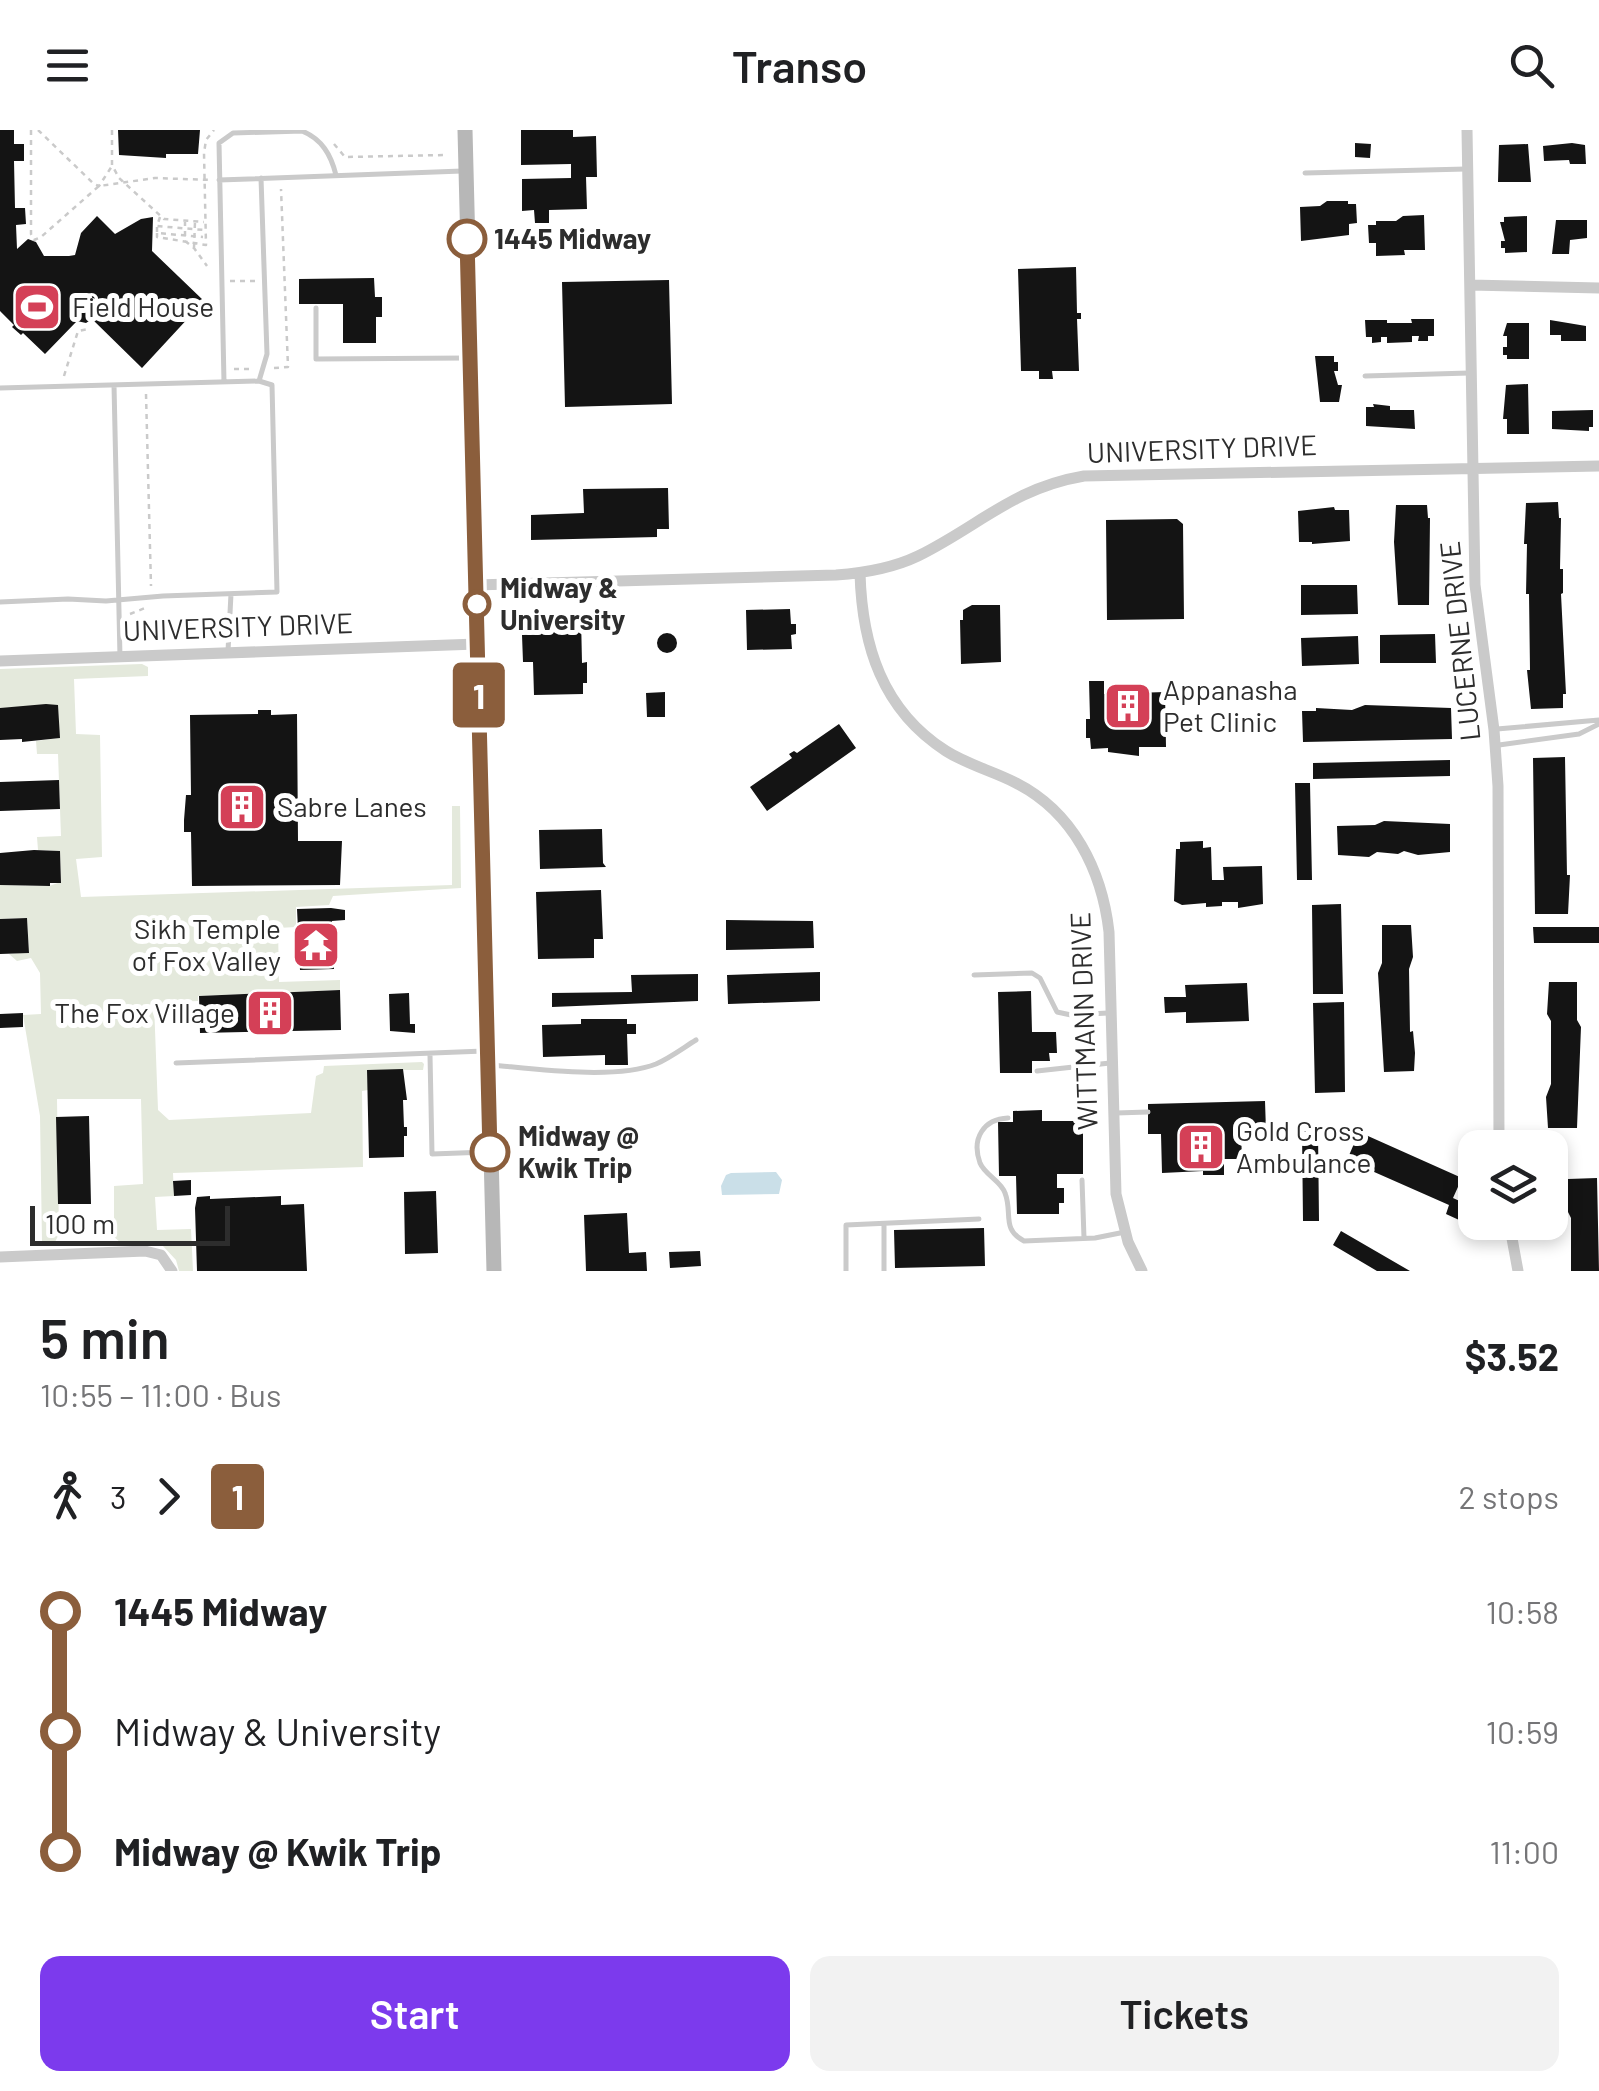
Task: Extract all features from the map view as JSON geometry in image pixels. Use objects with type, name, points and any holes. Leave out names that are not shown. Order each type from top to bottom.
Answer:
[{"type":"main road","points":[[464,130],[494,1271]]},
{"type":"street","name":"LUCERNE DRIVE","points":[[1466,130],[1476,600],[1496,745],[1500,1130]]},
{"type":"street","points":[[1470,285],[1599,288]]},
{"type":"street","name":"UNIVERSITY DRIVE","points":[[476,585],[860,573],[920,555],[1034,488],[1084,476],[1599,466]]},
{"type":"street","name":"WITTMANN DRIVE","points":[[860,573],[863,628],[871,656],[880,679],[902,712],[946,751],[1019,784],[1042,800],[1061,817],[1090,856],[1108,921],[1115,1182],[1125,1232],[1142,1271]]},
{"type":"street","name":"UNIVERSITY DRIVE","points":[[0,662],[478,644]]},
{"type":"street","points":[[1512,1240],[1518,1271]]},
{"type":"street","points":[[0,1257],[144,1251],[161,1255],[172,1271]]},
{"type":"lane","points":[[224,382],[218,142],[227,134],[243,132],[294,130],[309,134],[326,150],[336,175]]},
{"type":"lane","points":[[1304,172],[1468,169]]},
{"type":"lane","points":[[218,180],[465,170]]},
{"type":"lane","points":[[260,178],[267,354],[260,381]]},
{"type":"lane","points":[[316,308],[316,360],[470,358]]},
{"type":"lane","points":[[1365,376],[1472,373]]},
{"type":"lane","points":[[0,388],[260,381],[272,385],[277,592],[0,602]]},
{"type":"lane","points":[[114,385],[120,657]]},
{"type":"lane","points":[[228,653],[231,594]]},
{"type":"lane","points":[[1494,730],[1599,722]]},
{"type":"lane","points":[[1496,745],[1579,734],[1599,722]]},
{"type":"lane","points":[[974,976],[1032,972],[1040,978],[1057,1012],[1071,1016],[1112,1013]]},
{"type":"lane","points":[[176,1063],[430,1054],[488,1058],[549,1070],[634,1070],[658,1063],[696,1040]]},
{"type":"lane","points":[[430,1054],[432,1154],[490,1152]]},
{"type":"lane","points":[[1037,1071],[1112,1063]]},
{"type":"lane","points":[[1114,1113],[1148,1112]]},
{"type":"lane","points":[[1008,1118],[986,1124],[978,1149],[980,1164],[1004,1188],[1009,1228],[1024,1241],[1125,1232]]},
{"type":"lane","points":[[1082,1180],[1084,1238]]},
{"type":"lane","points":[[846,1271],[846,1225],[979,1219]]},
{"type":"lane","points":[[884,1224],[884,1271]]},
{"type":"path","points":[[31,130],[34,240],[99,186],[112,165],[112,130]]},
{"type":"path","points":[[38,130],[99,186],[155,178],[218,180]]},
{"type":"path","points":[[161,215],[157,237],[206,244],[206,140],[214,130]]},
{"type":"path","points":[[334,144],[345,158],[446,155]]},
{"type":"path","points":[[112,165],[124,182],[164,219],[206,222]]},
{"type":"path","points":[[272,374],[274,368],[288,367],[280,184]]},
{"type":"path","points":[[176,219],[178,240]]},
{"type":"path","points":[[185,219],[185,241]]},
{"type":"path","points":[[195,220],[194,245],[207,266]]},
{"type":"path","points":[[156,229],[186,226],[206,231]]},
{"type":"path","points":[[156,229],[205,238]]},
{"type":"path","points":[[272,280],[285,280]]},
{"type":"path","points":[[229,281],[258,281]]},
{"type":"path","points":[[64,372],[78,331],[89,329]]},
{"type":"path","points":[[232,369],[258,368]]},
{"type":"path","points":[[146,393],[152,587]]},
{"type":"path","points":[[129,615],[151,605]]},
{"type":"shaded area","points":[[142,664],[148,667],[148,676],[74,679],[76,734],[100,735],[102,857],[76,859],[81,897],[452,885],[452,806],[460,806],[461,888],[333,896],[329,905],[296,907],[296,927],[278,928],[279,982],[340,980],[340,990],[198,996],[198,1001],[154,1003],[158,1110],[169,1120],[311,1113],[316,1076],[323,1073],[324,1066],[424,1064],[423,1070],[367,1070],[368,1090],[362,1091],[363,1167],[173,1173],[174,1196],[155,1197],[157,1230],[191,1229],[193,1271],[179,1271],[176,1260],[162,1245],[120,1242],[114,1237],[114,1186],[143,1184],[141,1099],[57,1099],[59,1234],[55,1242],[42,1242],[40,1116],[23,1015],[41,1014],[40,973],[31,958],[17,961],[9,954],[29,952],[27,918],[0,919],[0,885],[49,886],[61,882],[60,851],[38,850],[37,837],[61,836],[58,754],[37,754],[36,741],[59,738],[58,706],[0,708],[0,669]]},
{"type":"water","points":[[776,1172],[782,1180],[779,1194],[722,1195],[726,1175]]},
{"type":"building","points":[[0,130],[14,130],[14,144],[24,144],[24,161],[14,161],[15,208],[25,208],[26,224],[16,225],[17,249],[28,239],[36,242],[44,256],[75,255],[81,233],[97,216],[115,234],[141,219],[153,217],[152,251],[204,301],[142,368],[92,319],[86,323],[77,321],[45,354],[12,327],[0,311]]},
{"type":"building","points":[[118,130],[200,130],[198,154],[166,154],[166,158],[119,155]]},
{"type":"building","points":[[521,130],[573,130],[573,137],[596,136],[597,177],[586,177],[587,209],[549,210],[549,223],[535,223],[534,210],[522,211],[522,179],[571,178],[571,164],[521,165]]},
{"type":"building","points":[[1355,143],[1371,144],[1370,158],[1355,157]]},
{"type":"building","points":[[1528,144],[1531,182],[1498,182],[1499,145]]},
{"type":"building","points":[[1585,145],[1586,164],[1544,161],[1543,146]]},
{"type":"building","points":[[1327,201],[1356,204],[1357,223],[1349,224],[1349,235],[1301,241],[1300,207],[1320,206]]},
{"type":"building","points":[[1424,215],[1425,250],[1376,256],[1376,243],[1369,243],[1368,225]]},
{"type":"building","points":[[1527,216],[1527,252],[1505,253],[1505,248],[1501,248],[1501,241],[1505,241],[1500,222],[1504,222],[1504,217]]},
{"type":"building","points":[[1556,220],[1587,220],[1587,238],[1570,240],[1569,254],[1552,254]]},
{"type":"building","points":[[1076,267],[1077,313],[1081,313],[1081,319],[1077,319],[1079,371],[1052,371],[1053,379],[1039,379],[1039,371],[1021,371],[1018,269]]},
{"type":"building","points":[[374,278],[375,297],[382,297],[382,317],[376,317],[376,343],[343,343],[343,304],[299,304],[299,279]]},
{"type":"building","points":[[669,280],[672,404],[565,407],[562,282]]},
{"type":"building","points":[[1411,319],[1434,319],[1434,336],[1428,336],[1428,341],[1412,336],[1412,342],[1387,343],[1387,337],[1372,343],[1372,337],[1366,337],[1365,320],[1412,323]]},
{"type":"building","points":[[1550,320],[1586,326],[1586,341],[1561,341],[1561,335],[1550,335]]},
{"type":"building","points":[[1507,323],[1529,323],[1529,359],[1507,359],[1503,355]]},
{"type":"building","points":[[1315,356],[1334,356],[1334,362],[1338,362],[1338,371],[1334,371],[1338,385],[1342,385],[1339,402],[1320,402]]},
{"type":"building","points":[[1528,384],[1529,434],[1507,434],[1507,419],[1503,419],[1506,385]]},
{"type":"building","points":[[1373,404],[1390,406],[1390,410],[1414,410],[1415,429],[1366,426],[1366,407],[1374,407]]},
{"type":"building","points":[[1593,410],[1593,427],[1589,431],[1552,429],[1552,411]]},
{"type":"building","points":[[668,488],[669,529],[657,529],[657,537],[531,540],[531,515],[584,513],[583,489]]},
{"type":"building","points":[[1558,502],[1566,694],[1563,708],[1531,709],[1527,670],[1526,503]]},
{"type":"building","points":[[1396,505],[1427,505],[1429,605],[1398,605]]},
{"type":"building","points":[[1334,507],[1349,510],[1350,541],[1299,542],[1298,511]]},
{"type":"building","points":[[1177,519],[1183,524],[1184,619],[1107,620],[1106,520]]},
{"type":"building","points":[[1301,585],[1357,585],[1358,614],[1301,615]]},
{"type":"building","points":[[972,605],[1000,605],[1001,662],[961,664],[960,620],[963,610]]},
{"type":"building","points":[[790,609],[791,624],[796,624],[796,634],[791,635],[792,649],[747,650],[746,610]]},
{"type":"building","points":[[581,617],[582,663],[587,662],[583,694],[534,695],[533,662],[523,662],[522,635],[533,634],[532,618]]},
{"type":"building","points":[[667,633],[677,643],[667,653],[657,643]]},
{"type":"building","points":[[1435,634],[1436,663],[1380,663],[1380,635]]},
{"type":"building","points":[[1358,636],[1359,664],[1302,666],[1301,638]]},
{"type":"building","name":"Appanasha Pet Clinic","points":[[1089,681],[1104,681],[1104,694],[1165,692],[1166,747],[1139,747],[1139,756],[1108,752],[1108,748],[1091,749],[1090,738],[1086,738]]},
{"type":"building","points":[[665,692],[665,717],[647,717],[646,693]]},
{"type":"building","points":[[58,705],[60,738],[0,740],[0,708]]},
{"type":"building","points":[[1365,705],[1451,708],[1452,739],[1303,742],[1302,711],[1352,710]]},
{"type":"building","name":"Sabre Lanes","points":[[258,710],[271,710],[271,715],[297,714],[298,841],[342,841],[340,885],[192,886],[191,832],[184,832],[186,795],[191,795],[190,715],[258,714]]},
{"type":"building","points":[[839,724],[856,748],[767,811],[750,787],[792,758],[789,754],[797,753]]},
{"type":"building","points":[[1565,757],[1568,914],[1535,914],[1533,758]]},
{"type":"building","points":[[1450,760],[1450,776],[1313,779],[1313,763]]},
{"type":"building","points":[[59,780],[60,809],[0,811],[0,782]]},
{"type":"building","points":[[1295,783],[1310,783],[1312,880],[1297,880]]},
{"type":"building","points":[[1384,821],[1450,824],[1450,852],[1338,855],[1337,826],[1375,825]]},
{"type":"building","points":[[602,829],[606,867],[540,869],[539,830]]},
{"type":"building","points":[[1203,841],[1203,848],[1211,847],[1212,880],[1224,880],[1223,867],[1262,866],[1263,904],[1238,908],[1238,902],[1222,902],[1222,906],[1206,907],[1206,903],[1182,905],[1174,901],[1176,849],[1180,849],[1180,842]]},
{"type":"building","points":[[60,851],[61,883],[0,885],[0,853]]},
{"type":"building","points":[[601,890],[603,939],[594,939],[594,958],[538,959],[536,892]]},
{"type":"building","points":[[1341,904],[1343,994],[1313,994],[1312,905]]},
{"type":"building","name":"Sikh Temple of Fox Valley","points":[[297,909],[345,910],[345,920],[332,921],[334,969],[300,970]]},
{"type":"building","points":[[27,918],[29,953],[0,954],[0,919]]},
{"type":"building","points":[[726,920],[813,921],[814,948],[726,950]]},
{"type":"building","points":[[1382,925],[1411,925],[1410,1032],[1413,1031],[1414,1071],[1384,1072],[1378,973],[1382,963]]},
{"type":"building","points":[[1533,927],[1599,927],[1599,943],[1534,943]]},
{"type":"building","points":[[820,972],[820,1001],[728,1004],[727,975]]},
{"type":"building","points":[[698,974],[698,1001],[552,1007],[552,993],[632,992],[631,975]]},
{"type":"building","points":[[1549,982],[1577,982],[1577,1020],[1581,1027],[1577,1128],[1548,1128]]},
{"type":"building","points":[[1247,983],[1249,1021],[1186,1023],[1186,1012],[1165,1013],[1164,997],[1186,997],[1185,985]]},
{"type":"building","name":"The Fox Village","points":[[340,990],[341,1030],[200,1033],[199,996]]},
{"type":"building","points":[[1031,991],[1032,1032],[1056,1032],[1057,1053],[1049,1053],[1050,1061],[1032,1061],[1032,1073],[1000,1073],[998,992]]},
{"type":"building","points":[[409,993],[410,1024],[415,1024],[415,1033],[390,1031],[389,994]]},
{"type":"building","points":[[1344,1002],[1345,1092],[1315,1093],[1313,1003]]},
{"type":"building","points":[[23,1013],[23,1027],[0,1028],[0,1014]]},
{"type":"building","points":[[581,1019],[627,1019],[627,1024],[636,1024],[636,1034],[627,1034],[628,1065],[605,1065],[605,1055],[543,1057],[542,1025],[581,1024]]},
{"type":"building","points":[[403,1069],[407,1100],[403,1100],[407,1127],[404,1157],[369,1158],[367,1070]]},
{"type":"building","name":"Gold Cross Ambulance","points":[[1265,1101],[1266,1131],[1241,1132],[1242,1159],[1224,1159],[1224,1175],[1203,1175],[1203,1171],[1162,1173],[1161,1134],[1148,1134],[1148,1104]]},
{"type":"building","points":[[1042,1110],[1042,1121],[1083,1121],[1083,1174],[1057,1174],[1057,1188],[1064,1188],[1059,1214],[1017,1214],[1016,1176],[999,1176],[998,1122],[1013,1122],[1013,1111]]},
{"type":"building","points":[[89,1116],[91,1204],[58,1204],[56,1117]]},
{"type":"building","points":[[1302,1131],[1318,1131],[1319,1221],[1303,1221]]},
{"type":"building","points":[[1359,1132],[1458,1176],[1453,1198],[1458,1200],[1458,1220],[1446,1214],[1449,1205],[1347,1160]]},
{"type":"building","points":[[1597,1178],[1599,1271],[1571,1271],[1568,1179]]},
{"type":"building","points":[[191,1180],[191,1195],[174,1196],[173,1181]]},
{"type":"building","points":[[436,1191],[438,1253],[405,1254],[404,1192]]},
{"type":"building","points":[[281,1196],[281,1205],[304,1204],[307,1271],[197,1271],[195,1208],[197,1197]]},
{"type":"building","points":[[627,1213],[629,1253],[646,1252],[647,1271],[586,1271],[584,1215]]},
{"type":"building","points":[[984,1228],[985,1266],[895,1268],[894,1230]]},
{"type":"building","points":[[1341,1231],[1410,1271],[1377,1271],[1333,1245]]},
{"type":"building","points":[[700,1251],[701,1266],[670,1268],[669,1252]]},
{"type":"bus line","name":"1","points":[[467,239],[490,1152]]},
{"type":"place","name":"1445 Midway","points":[[467,239]]},
{"type":"place","name":"Field House","points":[[37,307]]},
{"type":"place","name":"Midway & University","points":[[477,604]]},
{"type":"place","name":"Appanasha Pet Clinic","points":[[1128,706]]},
{"type":"place","name":"Sabre Lanes","points":[[242,807]]},
{"type":"place","name":"Sikh Temple of Fox Valley","points":[[316,945]]},
{"type":"place","name":"The Fox Village","points":[[270,1013]]},
{"type":"place","name":"Gold Cross Ambulance","points":[[1201,1147]]},
{"type":"place","name":"Midway @ Kwik Trip","points":[[490,1152]]}]
